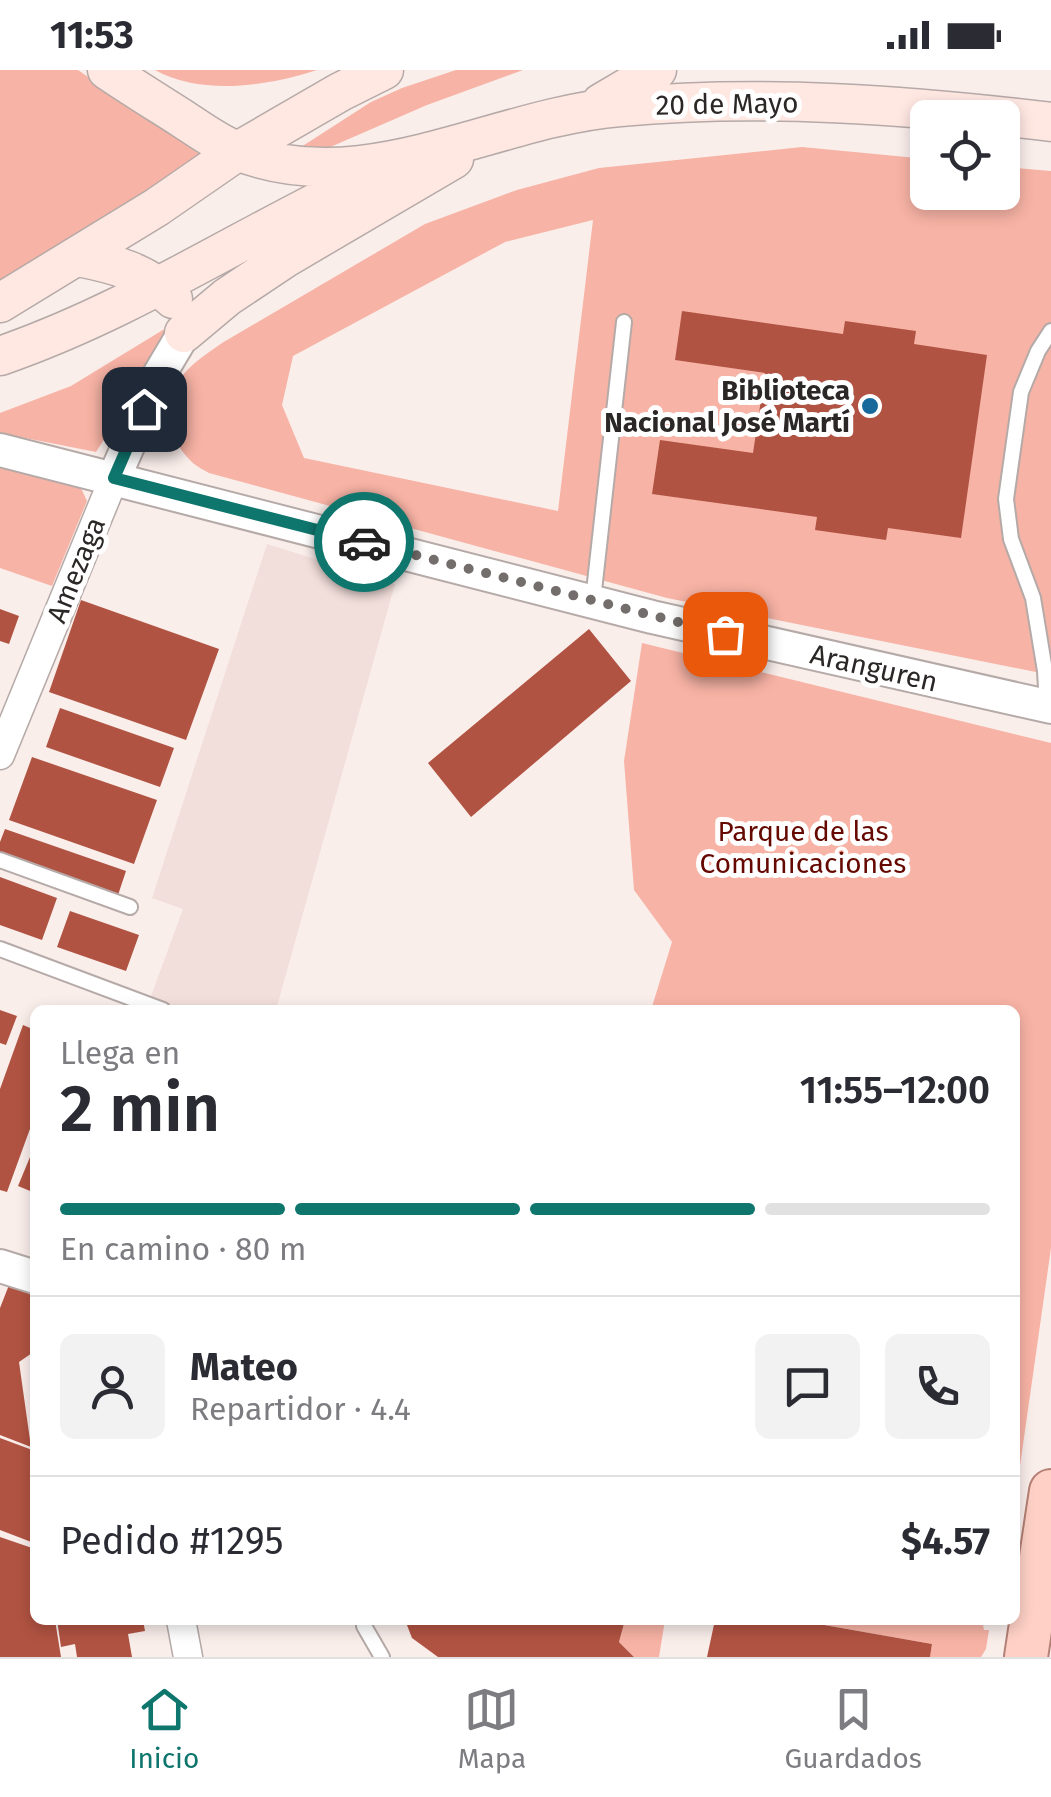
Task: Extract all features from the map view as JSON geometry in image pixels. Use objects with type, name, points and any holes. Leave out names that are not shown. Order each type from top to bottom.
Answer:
[{"type":"main road","name":"20 de Mayo","points":[[107,70],[219,143],[238,152],[309,167],[409,157],[590,109],[692,100],[833,103],[1051,122]]},
{"type":"main road","points":[[0,303],[238,152],[384,70]]},
{"type":"main road","points":[[590,109],[657,70]]},
{"type":"main road","points":[[775,70],[798,87],[833,103]]},
{"type":"main road","points":[[184,333],[217,304],[287,257],[502,132]]},
{"type":"main road","name":"20 de Mayo","points":[[0,356],[93,319],[328,194],[409,157]]},
{"type":"main road","points":[[78,257],[123,266],[160,285],[180,307],[184,333]]},
{"type":"main road","points":[[1026,1657],[1035,1563],[1051,1491]]},
{"type":"street","name":"Amezaga","points":[[0,755],[114,478],[159,375],[184,333]]},
{"type":"street","name":"Aranguren","points":[[0,450],[593,601],[1049,706]]},
{"type":"street","points":[[0,1266],[30,1275]]},
{"type":"street","points":[[181,1625],[188,1657]]},
{"type":"lane","points":[[593,601],[624,322]]},
{"type":"lane","points":[[1049,706],[1033,598],[1011,539],[1006,499],[1020,392],[1051,331]]},
{"type":"lane","points":[[0,860],[130,906]]},
{"type":"lane","points":[[0,949],[149,1005]]},
{"type":"lane","points":[[364,1625],[382,1657]]},
{"type":"shaded area","points":[[267,544],[395,584],[277,1005],[148,1005],[183,909],[152,898]]},
{"type":"green space","points":[[0,70],[78,70],[205,158],[0,289]]},
{"type":"green space","points":[[155,70],[317,70],[256,84],[214,86],[173,78]]},
{"type":"green space","points":[[456,70],[523,70],[427,105],[328,148],[298,149],[371,102]]},
{"type":"green space","points":[[802,147],[910,157],[910,210],[1020,210],[1020,168],[1051,171],[1051,675],[667,598],[209,473],[182,451],[171,421],[172,399],[180,379],[200,359],[425,224],[517,190],[599,168]],"holes":[[[593,220],[558,511],[304,458],[282,405],[293,356],[505,242]]]},
{"type":"green space","points":[[171,325],[173,332],[96,452],[0,433],[0,413],[71,386]]},
{"type":"green space","points":[[0,460],[80,486],[87,501],[52,586],[0,568]]},
{"type":"green space","name":"Parque de las Comunicaciones","points":[[642,643],[1051,743],[1051,1248],[1020,1466],[1020,1005],[653,1005],[672,942],[634,890],[624,761]]},
{"type":"green space","points":[[624,1625],[664,1625],[659,1657],[634,1657],[619,1642]]},
{"type":"green space","points":[[824,1625],[983,1625],[984,1630],[989,1630],[981,1657],[930,1657],[932,1644]]},
{"type":"building","name":"Biblioteca Nacional José Martí","points":[[682,311],[843,334],[845,321],[916,331],[914,344],[987,355],[961,538],[888,528],[886,540],[815,530],[817,517],[652,494],[660,440],[753,453],[765,373],[675,360]]},
{"type":"building","points":[[81,600],[219,649],[186,740],[49,692]]},
{"type":"building","points":[[0,609],[19,616],[9,644],[0,641]]},
{"type":"building","points":[[589,629],[631,681],[471,817],[428,763]]},
{"type":"building","points":[[60,708],[174,748],[160,787],[46,747]]},
{"type":"building","points":[[32,757],[157,800],[134,864],[9,820]]},
{"type":"building","points":[[5,829],[126,871],[118,895],[0,854]]},
{"type":"building","points":[[0,877],[57,898],[42,940],[0,925]]},
{"type":"building","points":[[70,911],[139,935],[126,971],[57,947]]},
{"type":"building","points":[[0,1010],[17,1016],[6,1045],[0,1043]]},
{"type":"building","points":[[23,1025],[30,1028],[30,1129],[7,1192],[0,1190],[0,1089]]},
{"type":"building","points":[[30,1157],[30,1191],[18,1186]]},
{"type":"building","points":[[9,1285],[30,1293],[30,1354],[19,1362],[30,1447],[0,1435],[0,1308]]},
{"type":"building","points":[[0,1438],[30,1449],[30,1541],[0,1530]]},
{"type":"building","points":[[0,1537],[30,1547],[30,1625],[56,1625],[61,1657],[0,1657]]},
{"type":"building","points":[[58,1625],[144,1625],[145,1631],[128,1634],[132,1657],[77,1657],[75,1644],[61,1647]]},
{"type":"building","points":[[407,1625],[624,1625],[619,1642],[634,1657],[438,1657],[412,1638]]},
{"type":"building","points":[[714,1625],[824,1625],[932,1644],[930,1657],[707,1657]]},
{"type":"way so far","points":[[364,542],[725,634]]},
{"type":"place","name":"Biblioteca Nacional José Martí","points":[[870,406]]},
{"type":"route","points":[[144,409],[114,478],[364,542]]}]
